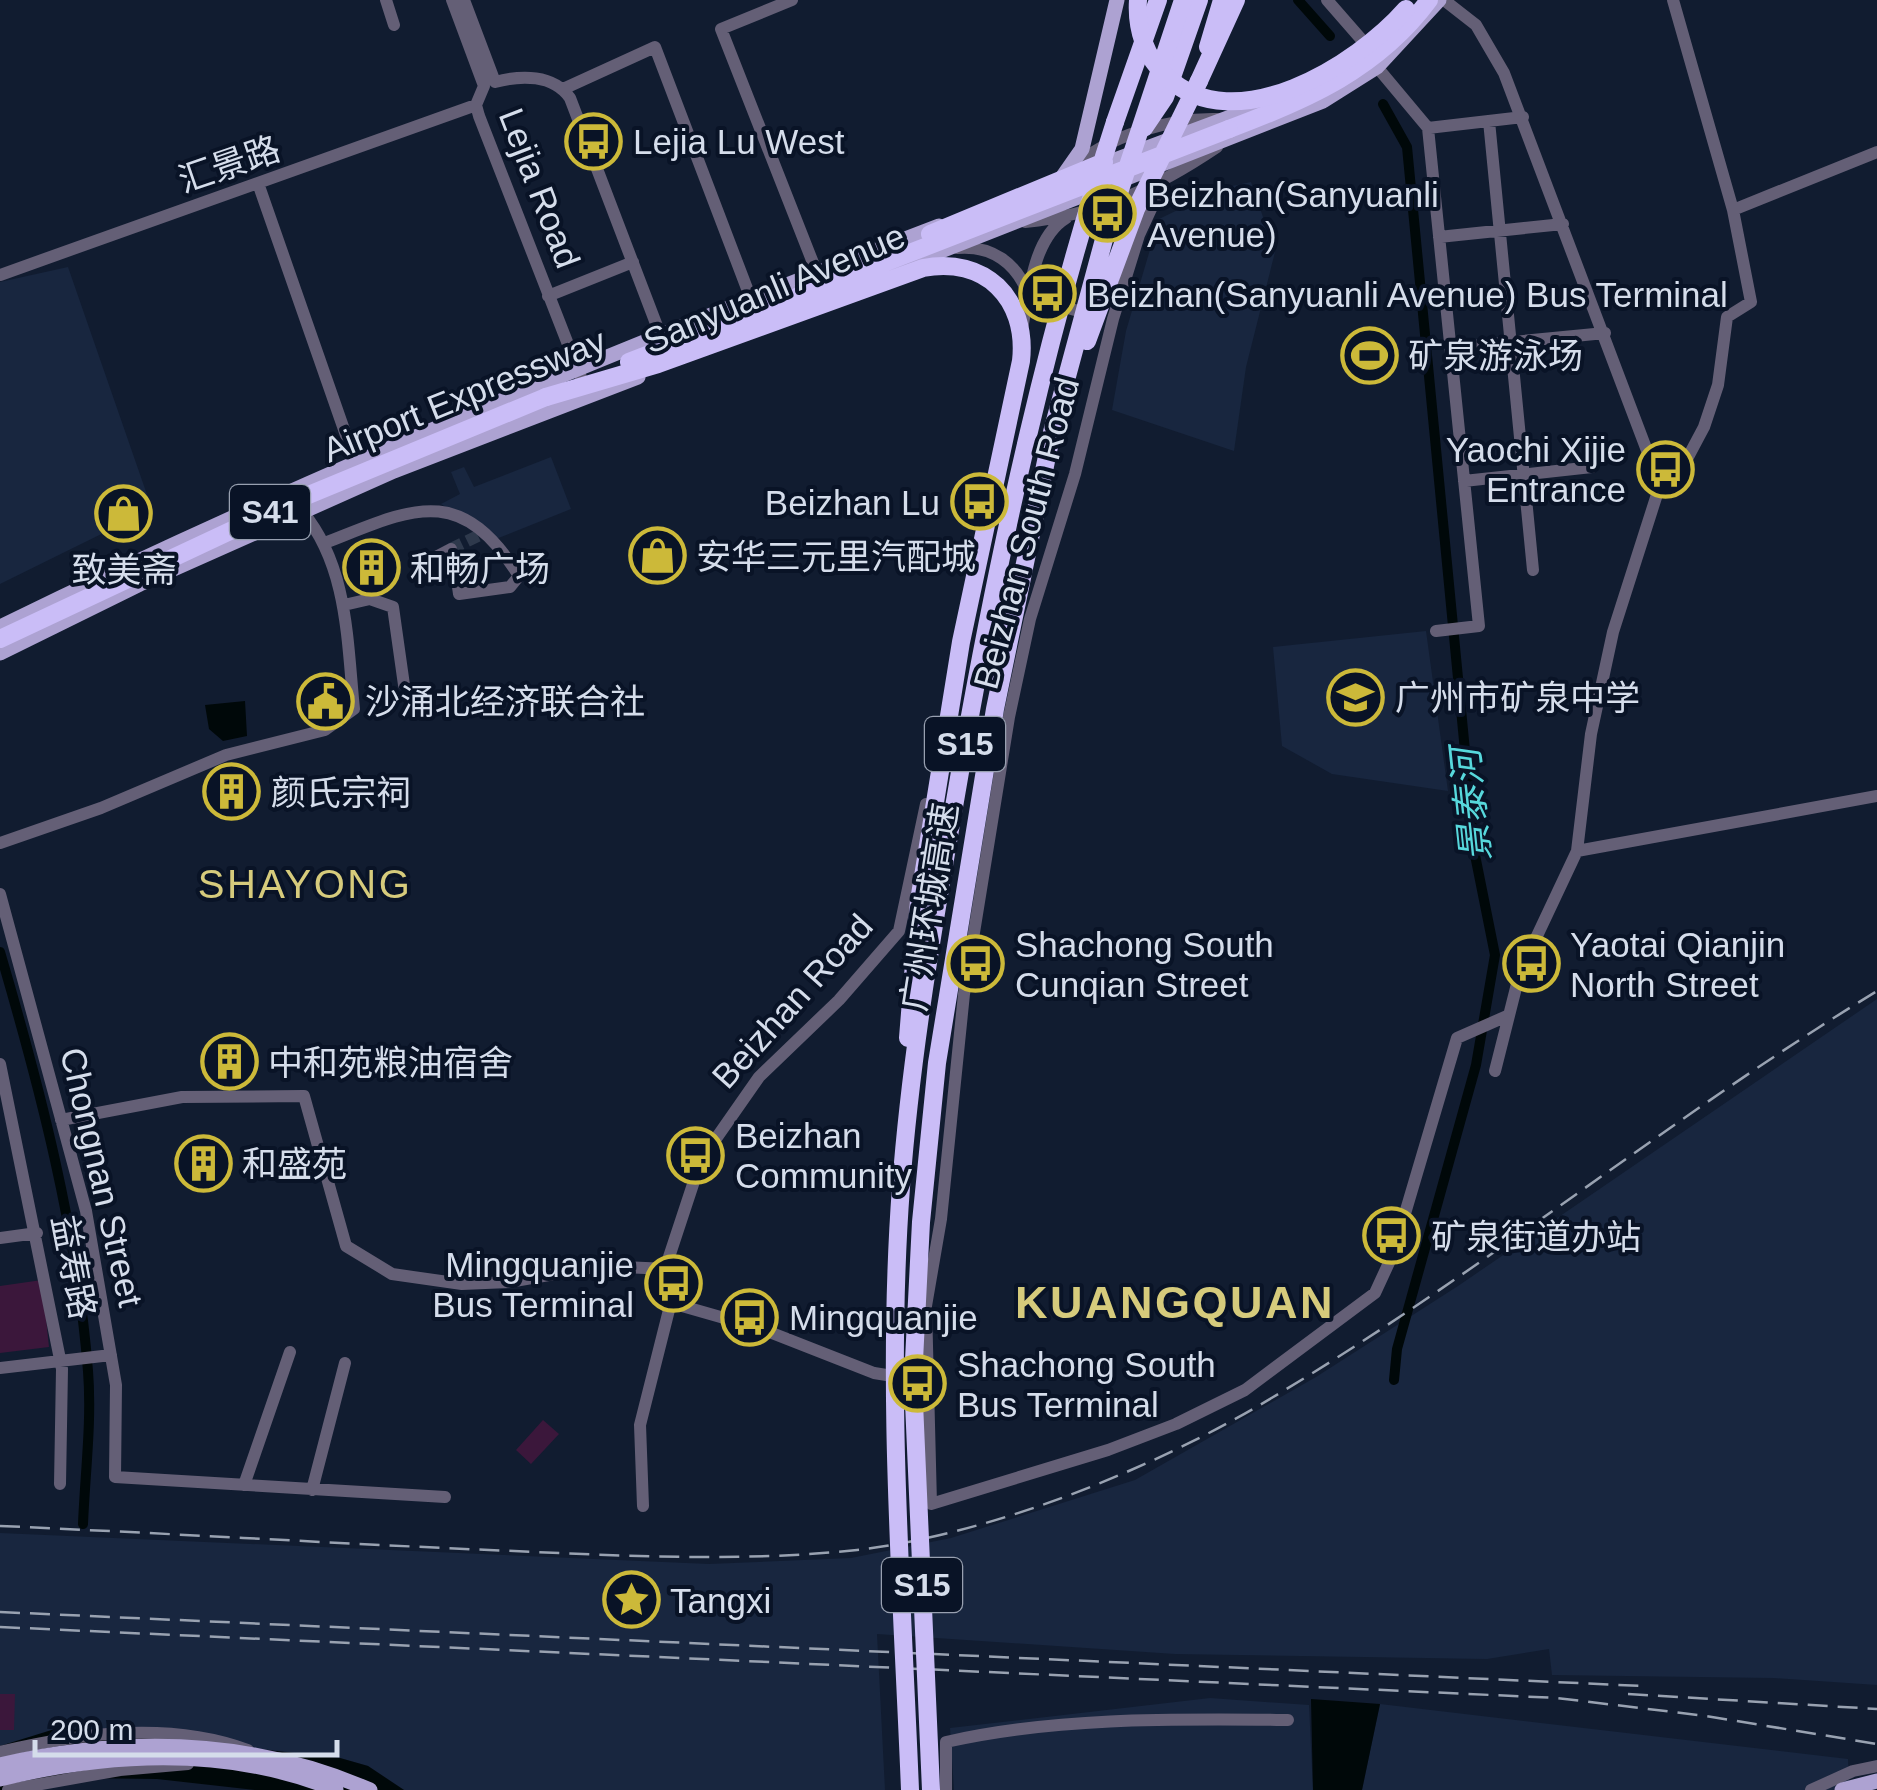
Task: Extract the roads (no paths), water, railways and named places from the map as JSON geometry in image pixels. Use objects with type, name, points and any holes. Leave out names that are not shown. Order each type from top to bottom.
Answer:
[{"type":"highway","points":[[1141,0],[1142,38],[1157,67],[1188,91],[1228,100],[1270,96],[1328,72],[1374,41],[1412,0]]},
{"type":"highway","points":[[1116,122],[1141,0]]},
{"type":"highway","name":"广州环城高速","points":[[910,1790],[894,1380],[901,1186],[930,951],[1001,546],[1048,344],[1158,0]]},
{"type":"highway","name":"广州环城高速","points":[[932,1790],[913,1380],[921,1222],[937,1064],[960,908],[1039,489],[1106,232],[1184,0]]},
{"type":"highway","points":[[849,276],[954,223],[1096,167],[1122,150],[1166,97],[1199,0]]},
{"type":"highway","points":[[1200,81],[1222,0]]},
{"type":"highway","points":[[1039,489],[1118,252],[1236,0]]},
{"type":"highway","points":[[849,276],[1323,91],[1389,46],[1429,0]]},
{"type":"highway","points":[[547,397],[658,364],[933,266],[976,270],[1003,290],[1015,309],[1022,336],[1020,370],[968,604],[919,901],[901,1186]]},
{"type":"highway","name":"Airport Expressway","points":[[0,639],[294,501],[849,276]]},
{"type":"main road","points":[[1061,180],[1082,149],[1117,0]]},
{"type":"main road","name":"Sanyuanli Avenue","points":[[0,652],[547,397],[577,368],[816,273],[1225,120],[1309,84],[1368,47],[1412,0]]},
{"type":"main road","name":"Sanyuanli Avenue","points":[[0,627],[355,460],[547,397],[588,397],[944,250],[1322,101],[1377,67],[1441,0]]},
{"type":"main road","points":[[0,1766],[87,1750],[198,1746],[319,1769],[370,1790]]},
{"type":"main road","points":[[0,1779],[97,1760],[162,1758],[229,1762],[294,1775],[336,1790]]},
{"type":"main road","points":[[1842,1790],[1877,1781]]},
{"type":"street","points":[[386,0],[394,26]]},
{"type":"street","name":"Lejia Road","points":[[452,0],[490,84]]},
{"type":"street","name":"Lejia Road","points":[[464,0],[490,84]]},
{"type":"street","points":[[792,0],[721,29],[816,273]]},
{"type":"street","points":[[1327,0],[1368,47]]},
{"type":"street","points":[[1441,0],[1484,35],[1522,117],[1660,486]]},
{"type":"street","points":[[1496,1070],[1506,1016],[1526,956],[1578,852],[1603,669],[1660,486],[1687,458],[1704,426],[1718,384],[1726,317],[1751,302],[1733,210],[1673,0]]},
{"type":"street","points":[[563,89],[656,46],[750,299]]},
{"type":"street","points":[[1377,67],[1428,128],[1479,626],[1436,630]]},
{"type":"street","name":"Lejia Road","points":[[588,397],[476,104],[490,84],[534,78],[563,89],[660,334]]},
{"type":"street","name":"汇景路","points":[[0,275],[259,186],[476,104]]},
{"type":"street","points":[[1428,128],[1522,117]]},
{"type":"street","points":[[1489,121],[1533,570]]},
{"type":"street","points":[[1012,224],[1066,218],[1163,183],[1224,142]]},
{"type":"street","points":[[1733,210],[1877,152]]},
{"type":"street","name":"Beizhan South Road","points":[[1163,183],[1139,234],[1112,321],[1075,474],[1030,618],[1009,717],[954,1069],[942,1203],[926,1306],[931,1504],[1108,1450],[1176,1424],[1245,1390],[1375,1293],[1393,1254],[1457,1038],[1506,1016]]},
{"type":"street","points":[[259,186],[355,460]]},
{"type":"street","name":"Beizhan Road","points":[[672,1298],[668,1269],[688,1190],[725,1120],[759,1077],[887,949],[905,915],[974,543],[1029,297],[1042,249],[1066,218]]},
{"type":"street","points":[[1439,236],[1564,224]]},
{"type":"street","points":[[944,250],[972,247],[1000,255],[1020,278],[1029,297],[1112,321]]},
{"type":"street","points":[[548,296],[633,262]]},
{"type":"street","points":[[1450,348],[1604,333]]},
{"type":"street","points":[[1464,481],[1592,467]]},
{"type":"street","points":[[325,543],[410,510],[443,510],[482,534],[519,576],[510,587],[459,594],[456,573]]},
{"type":"street","points":[[0,843],[101,808],[226,755],[324,730],[354,709],[344,605],[325,543],[302,511]]},
{"type":"street","points":[[430,560],[451,549]]},
{"type":"street","points":[[344,605],[370,598],[393,607],[404,686]]},
{"type":"street","points":[[1578,852],[1877,796]]},
{"type":"street","name":"Chongnan Street","points":[[0,894],[86,1211],[116,1386],[116,1478],[244,1485]]},
{"type":"street","name":"益寿路","points":[[0,1064],[38,1233],[60,1359],[60,1484]]},
{"type":"street","points":[[61,1120],[182,1097],[304,1096],[346,1246],[392,1274],[462,1284],[510,1282],[600,1266],[668,1269]]},
{"type":"street","points":[[0,1238],[38,1233]]},
{"type":"street","points":[[642,1506],[640,1425],[672,1298],[682,1306],[759,1328],[874,1373],[925,1380]]},
{"type":"street","points":[[290,1352],[244,1485],[445,1497]]},
{"type":"street","points":[[0,1368],[111,1354]]},
{"type":"street","points":[[312,1490],[345,1363]]},
{"type":"street","points":[[946,1790],[946,1742],[977,1735],[1162,1720],[1288,1720]]},
{"type":"street","points":[[0,1752],[104,1735],[146,1733],[210,1738],[264,1756]]},
{"type":"street","points":[[8,1790],[120,1770],[229,1762]]},
{"type":"street","points":[[1811,1790],[1853,1771],[1877,1766]]},
{"type":"waterway","name":"景泰河","points":[[1298,0],[1330,36]]},
{"type":"waterway","name":"景泰河","points":[[1383,104],[1407,147],[1475,855],[1495,955],[1476,1065],[1397,1349],[1394,1380]]},
{"type":"waterway","points":[[0,952],[43,1107],[66,1212],[83,1318],[89,1390],[83,1524]]},
{"type":"tunnel","points":[[451,549],[482,534]]},
{"type":"railway","points":[[0,1526],[719,1557],[857,1550],[959,1530],[1116,1477],[1258,1406],[1416,1306],[1721,1093],[1877,991]]},
{"type":"railway","points":[[0,1612],[1643,1686]]},
{"type":"railway","points":[[0,1627],[1557,1698],[1706,1716],[1877,1744]]},
{"type":"railway","points":[[1628,1694],[1877,1709]]},
{"type":"place","name":"Lejia Lu West","points":[[594,141]]},
{"type":"place","name":"Beizhan(Sanyuanli Avenue)","points":[[1108,214]]},
{"type":"place","name":"Beizhan(Sanyuanli Avenue) Bus Terminal","points":[[1048,294]]},
{"type":"place","name":"矿泉游泳场","points":[[1369,355]]},
{"type":"place","name":"Yaochi Xijie Entrance","points":[[1665,469]]},
{"type":"place","name":"Beizhan Lu","points":[[979,502]]},
{"type":"place","name":"致美斋","points":[[124,513]]},
{"type":"place","name":"安华三元里汽配城","points":[[657,556]]},
{"type":"place","name":"和畅广场","points":[[371,568]]},
{"type":"place","name":"广州市矿泉中学","points":[[1356,697]]},
{"type":"place","name":"沙涌北经济联合社","points":[[326,701]]},
{"type":"place","name":"颜氏宗祠","points":[[232,792]]},
{"type":"place","name":"Shachong South Cunqian Street","points":[[976,964]]},
{"type":"place","name":"Yaotai Qianjin North Street","points":[[1531,964]]},
{"type":"place","name":"中和苑粮油宿舍","points":[[229,1062]]},
{"type":"place","name":"Beizhan Community","points":[[696,1155]]},
{"type":"place","name":"和盛苑","points":[[203,1163]]},
{"type":"place","name":"矿泉街道办站","points":[[1392,1236]]},
{"type":"place","name":"Mingquanjie Bus Terminal","points":[[673,1284]]},
{"type":"place","name":"Mingquanjie","points":[[750,1317]]},
{"type":"place","name":"Shachong South Bus Terminal","points":[[918,1384]]},
{"type":"place","name":"Tangxi","points":[[631,1600]]},
{"type":"district","name":"SHAYONG","points":[[305,884]]},
{"type":"district","name":"KUANGQUAN","points":[[1175,1302]]}]
